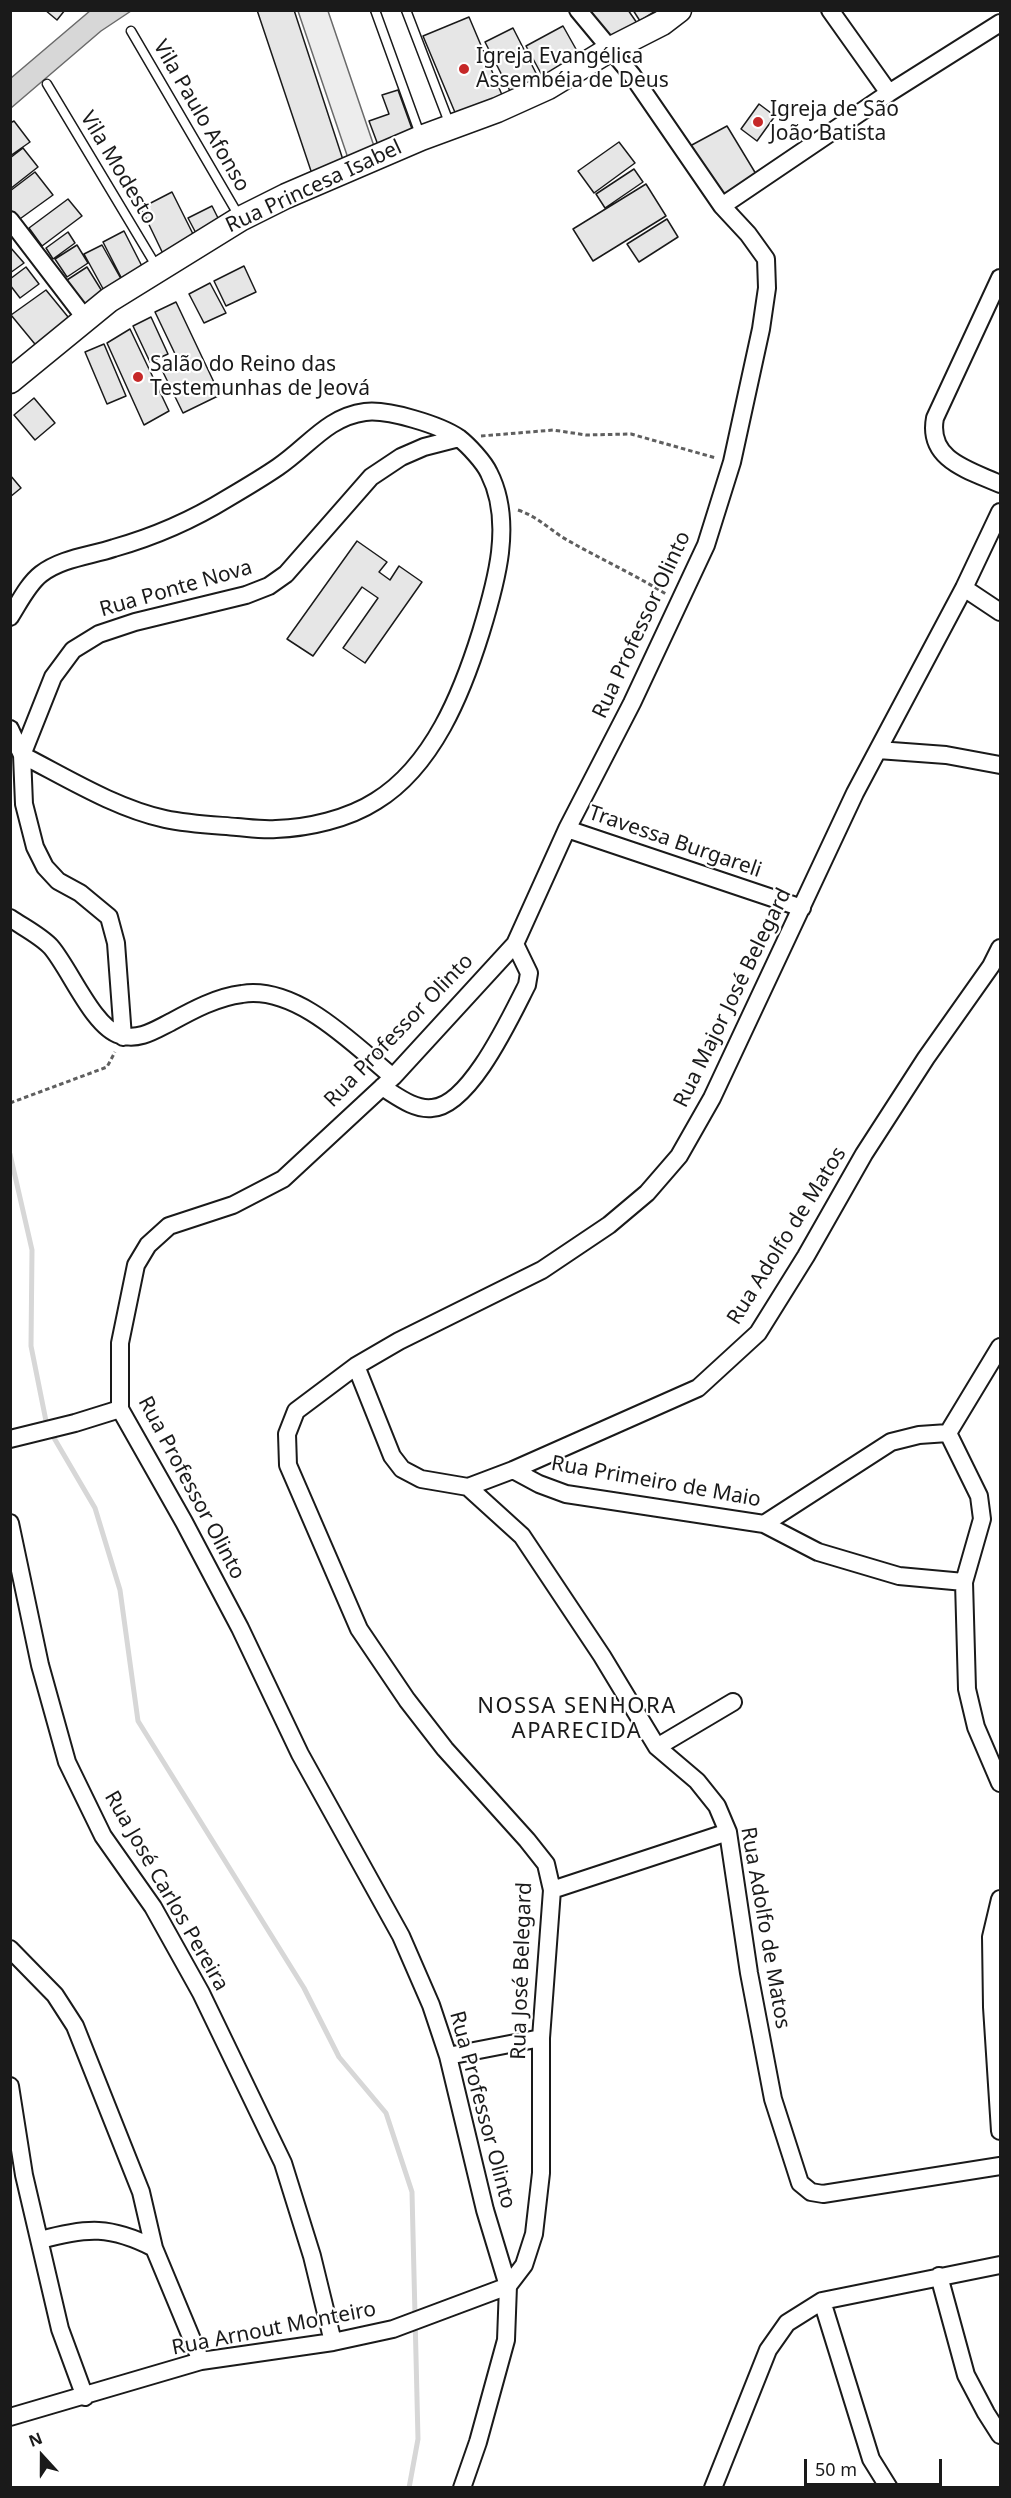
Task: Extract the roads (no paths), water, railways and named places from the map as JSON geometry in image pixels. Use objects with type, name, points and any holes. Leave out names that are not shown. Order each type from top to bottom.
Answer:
[{"type":"main road","name":"Rua Princesa Isabel","points":[[10,381],[109,300],[240,219],[286,196],[450,125],[497,110],[548,87],[609,50],[662,23],[679,10]]},
{"type":"street","name":"Rua Professor Olinto","points":[[462,2487],[478,2442],[506,2340],[508,2286],[485,2210],[448,2056],[430,2005],[401,1936],[300,1754],[240,1628],[184,1522],[120,1409],[120,1343],[136,1265],[148,1245],[170,1226],[233,1204],[283,1179],[388,1082],[515,944],[567,830],[706,545],[732,462],[761,329],[767,288],[766,259],[748,234],[722,206],[632,75],[578,10]]},
{"type":"street","points":[[830,10],[889,93]]},
{"type":"street","points":[[722,206],[889,93],[1000,23]]},
{"type":"street","points":[[10,220],[85,318]]},
{"type":"street","points":[[1000,278],[935,418],[932,431],[942,454],[965,469],[1000,484]]},
{"type":"street","points":[[10,617],[40,574],[69,560],[117,548],[220,503],[281,466],[317,433],[343,418],[366,412],[396,414],[459,438],[488,471],[500,504],[501,552],[492,597],[472,663],[454,703],[425,753],[404,779],[376,801],[351,814],[276,829],[164,819],[121,804],[22,755],[10,729]]},
{"type":"street","name":"Rua Ponte Nova","points":[[123,1037],[116,943],[109,917],[80,893],[58,881],[45,867],[35,847],[24,804],[22,755],[53,677],[73,650],[99,634],[135,622],[246,595],[269,586],[286,574],[371,477],[416,451],[459,438]]},
{"type":"street","name":"Rua Major José Belegard","points":[[356,1366],[399,1341],[542,1270],[609,1225],[647,1193],[679,1156],[712,1098],[738,1037],[802,908],[831,840],[964,588],[1000,512]]},
{"type":"street","points":[[964,588],[1000,612]]},
{"type":"street","points":[[878,750],[946,755],[1000,765]]},
{"type":"street","name":"Travessa Burgareli","points":[[567,830],[802,908]]},
{"type":"street","points":[[10,918],[51,947],[96,1015],[110,1032],[123,1037],[144,1036],[210,1003],[244,993],[276,996],[319,1016],[388,1082],[419,1107],[434,1109],[460,1095],[486,1061],[527,985],[529,973],[515,944]]},
{"type":"street","name":"Rua Adolfo de Matos","points":[[1000,948],[996,969],[926,1058],[864,1154],[806,1256],[758,1333],[698,1388],[513,1470],[468,1487],[522,1536],[602,1656],[657,1747],[697,1781],[717,1806],[728,1832],[748,1973],[773,2099],[800,2182],[810,2192],[823,2194],[1000,2166]]},
{"type":"street","points":[[948,1433],[1000,1347]]},
{"type":"street","points":[[356,1366],[392,1456],[402,1469],[421,1479],[468,1487]]},
{"type":"street","name":"Rua José Belegard","points":[[356,1366],[296,1411],[287,1434],[288,1465],[359,1629],[407,1700],[445,1749],[546,1864],[552,1890],[542,2038],[541,2173],[534,2234],[524,2265],[508,2286]]},
{"type":"street","points":[[10,1439],[120,1409]]},
{"type":"street","points":[[764,1524],[891,1442],[919,1435],[948,1433]]},
{"type":"street","points":[[948,1433],[979,1496],[982,1520],[964,1582],[967,1689],[976,1727],[1000,1783]]},
{"type":"street","name":"Rua Primeiro de Maio","points":[[513,1470],[539,1484],[566,1494],[764,1524],[818,1552],[899,1576],[964,1582]]},
{"type":"street","name":"Rua José Carlos Pereira","points":[[10,1523],[40,1665],[67,1762],[103,1836],[153,1907],[201,1994],[283,2163],[312,2256],[333,2342]]},
{"type":"street","points":[[657,1747],[733,1702]]},
{"type":"street","points":[[552,1890],[728,1832]]},
{"type":"street","points":[[1000,1899],[991,1937],[992,2007],[1000,2131]]},
{"type":"street","points":[[10,1949],[55,1995],[75,2026],[141,2192],[154,2248],[201,2361]]},
{"type":"street","points":[[448,2056],[542,2038]]},
{"type":"street","points":[[10,2086],[24,2175],[60,2329],[85,2397]]},
{"type":"street","points":[[41,2240],[70,2232],[101,2229],[133,2237],[154,2248]]},
{"type":"street","points":[[713,2487],[768,2350],[787,2323],[822,2301],[1000,2265]]},
{"type":"street","points":[[939,2276],[966,2375],[986,2414],[1000,2435]]},
{"type":"street","name":"Rua Arnout Monteiro","points":[[10,2417],[85,2397],[201,2361],[333,2342],[404,2325],[508,2286]]},
{"type":"street","points":[[822,2301],[871,2459],[889,2487]]},
{"type":"lane","points":[[375,10],[421,138]]},
{"type":"lane","points":[[406,10],[450,125]]},
{"type":"lane","name":"Vila Paulo Afonso","points":[[131,32],[240,219]]},
{"type":"lane","name":"Vila Modesto","points":[[47,84],[158,269]]},
{"type":"waterway","points":[[10,1154],[32,1250],[31,1346],[47,1426],[95,1508],[120,1590],[138,1721],[304,1988],[339,2057],[386,2113],[412,2192],[418,2439],[409,2488]]},
{"type":"place","name":"Igreja Evangélica Assembéia de Deus","points":[[464,69]]},
{"type":"place","name":"Igreja de São João Batista","points":[[758,122]]},
{"type":"place","name":"Salão do Reino das Testemunhas de Jeová","points":[[138,377]]},
{"type":"district","name":"NOSSA SENHORA APARECIDA","points":[[577,1720]]}]
